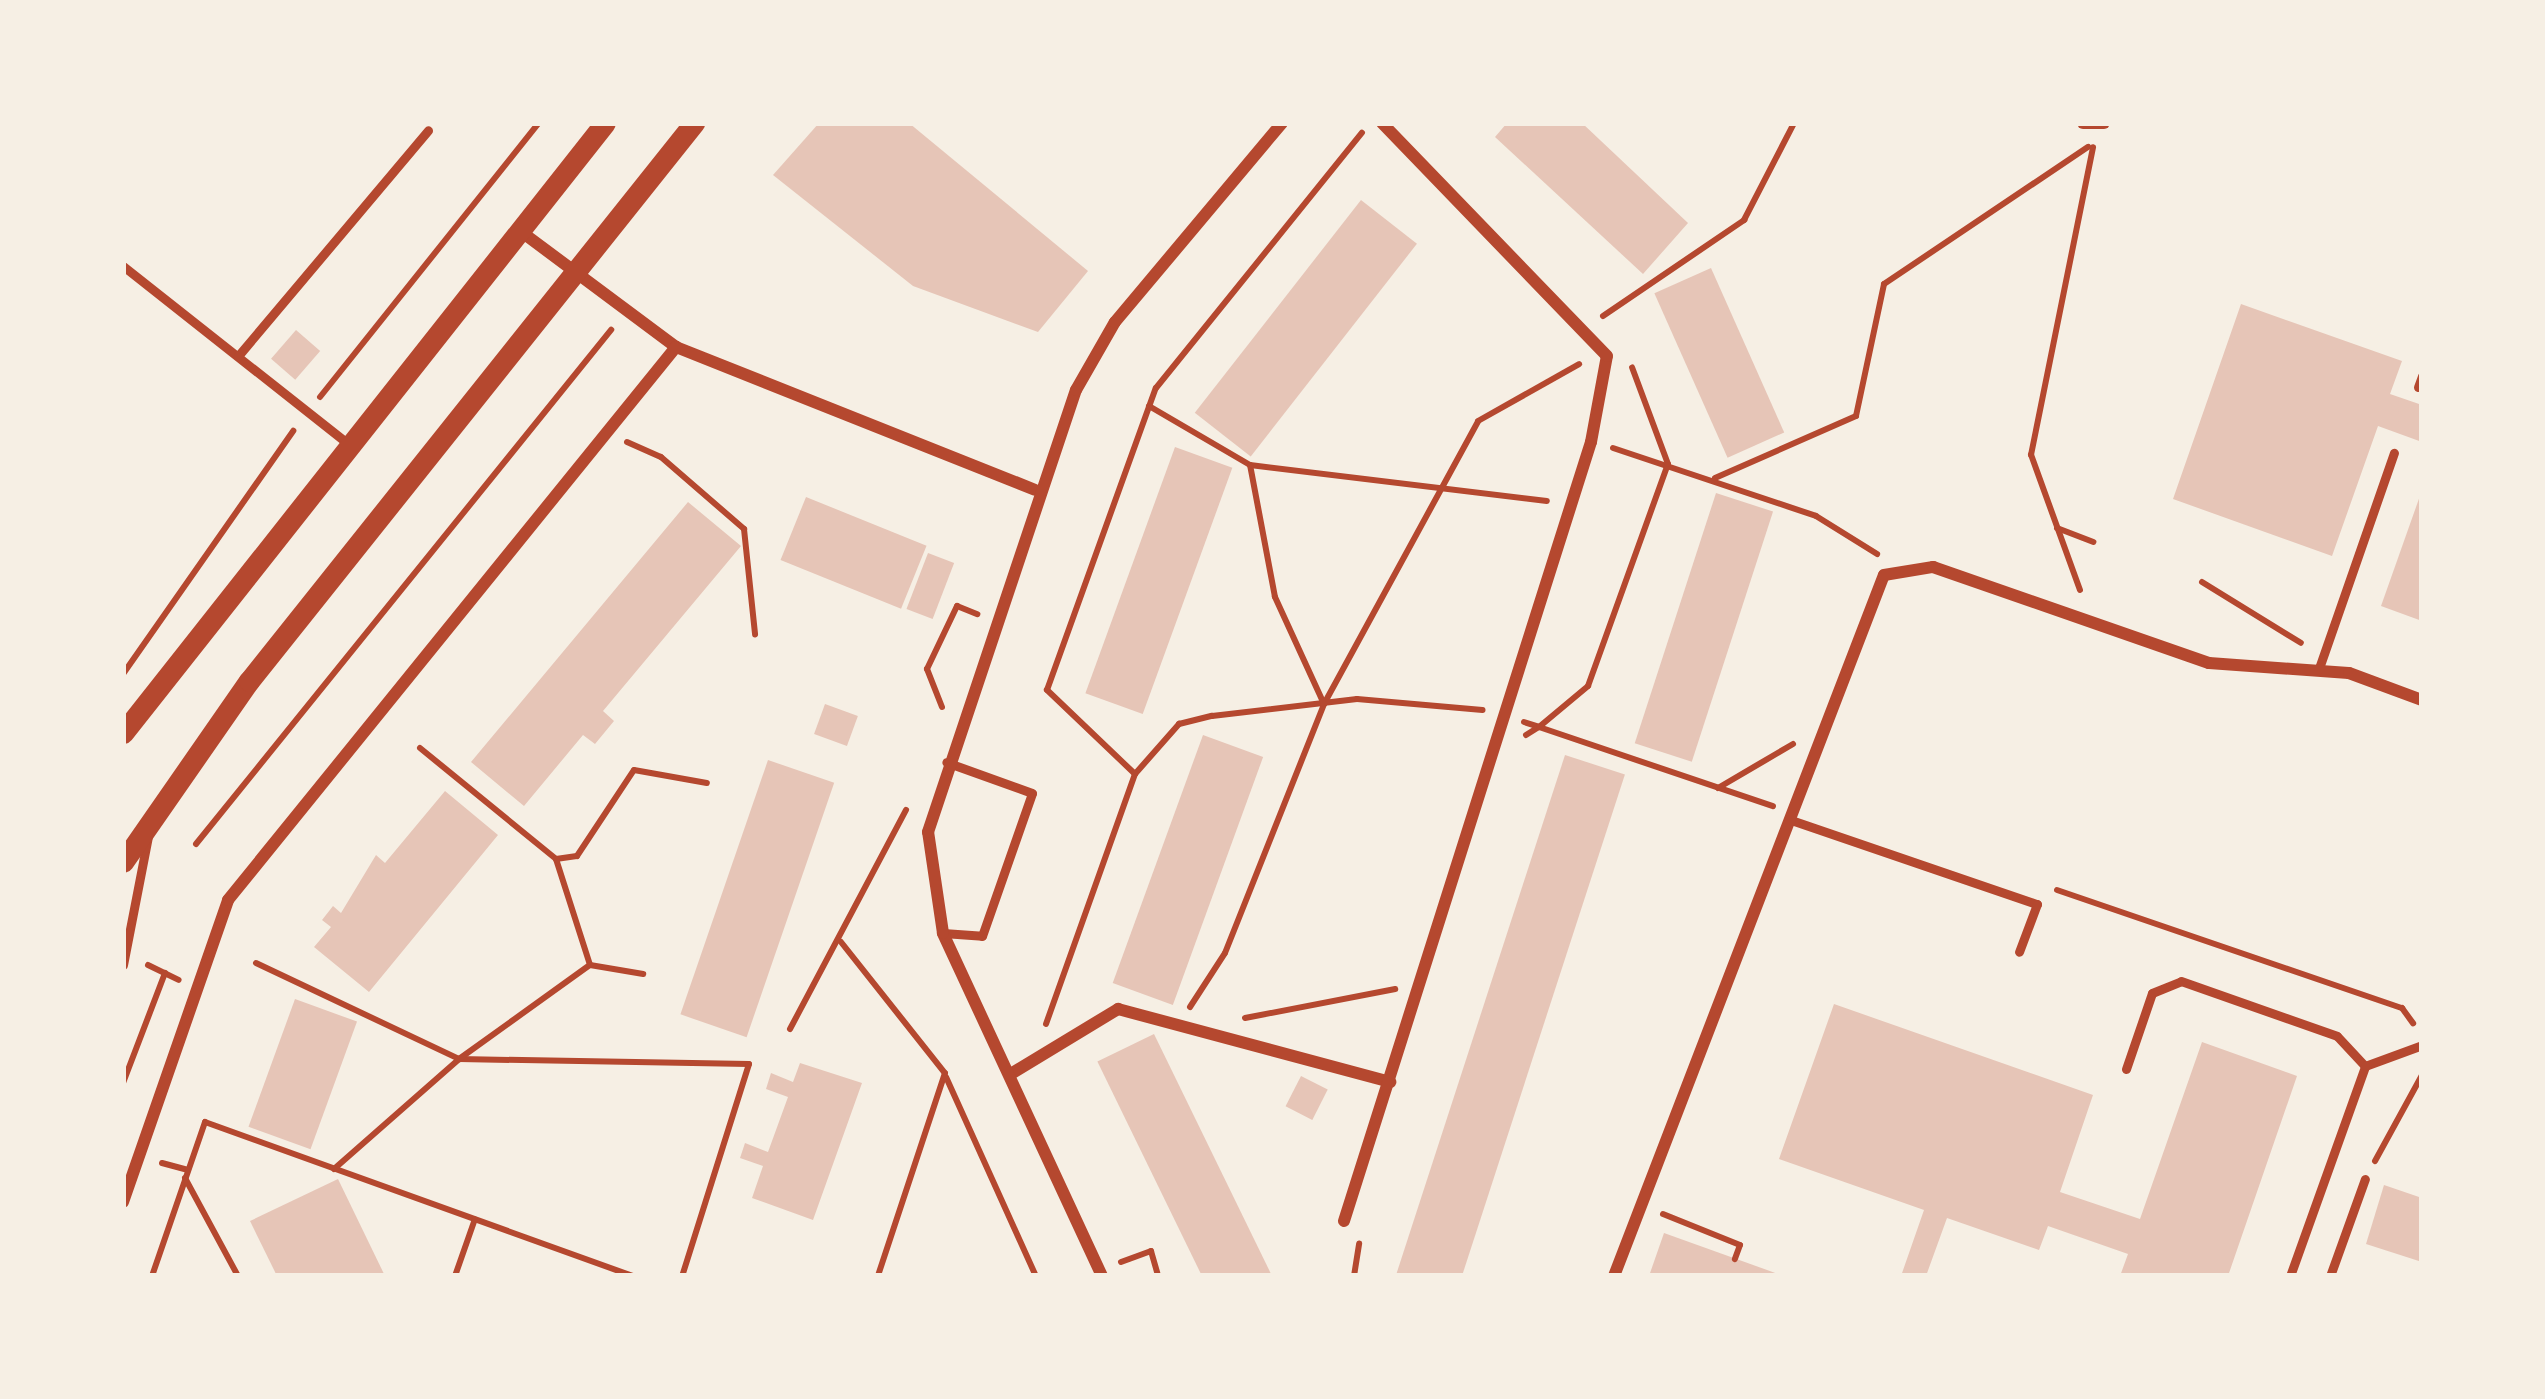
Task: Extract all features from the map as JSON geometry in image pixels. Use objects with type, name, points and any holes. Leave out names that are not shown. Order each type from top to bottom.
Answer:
[{"type":"street","points":[[123,733],[605,123]]},
{"type":"street","points":[[123,862],[151,816],[694,123]]},
{"type":"street","points":[[1102,1276],[1014,1072],[943,933],[928,832],[946,761],[1035,490],[1115,322],[1282,123]]},
{"type":"street","points":[[1344,1221],[1591,442],[1606,356],[1382,123]]},
{"type":"street","points":[[2084,123],[2103,127]]},
{"type":"street","points":[[520,230],[676,347],[1035,490]]},
{"type":"street","points":[[123,1202],[193,986],[228,900],[676,347]]},
{"type":"street","points":[[1614,1276],[1883,575],[1933,567],[2209,663],[2318,671],[2422,700]]},
{"type":"street","points":[[1014,1072],[1118,1009],[1390,1082]]},
{"type":"lane","points":[[238,356],[428,130]]},
{"type":"lane","points":[[123,266],[348,444]]},
{"type":"lane","points":[[2318,671],[2394,453]]},
{"type":"lane","points":[[943,933],[982,937],[1032,794],[946,761]]},
{"type":"lane","points":[[125,960],[151,816]]},
{"type":"lane","points":[[1792,817],[2037,904],[2019,952]]},
{"type":"lane","points":[[2126,1069],[2152,993],[2181,982],[2337,1036],[2365,1066]]},
{"type":"lane","points":[[2365,1066],[2422,1045]]},
{"type":"lane","points":[[2290,1276],[2365,1066]]},
{"type":"lane","points":[[2330,1276],[2365,1179]]},
{"type":"path","points":[[1135,774],[1047,690],[1149,406],[1370,123]]},
{"type":"path","points":[[1603,316],[1744,220],[1794,123]]},
{"type":"path","points":[[1714,478],[1856,416],[1884,284],[2090,146],[2103,127]]},
{"type":"path","points":[[2084,617],[2031,455],[2090,146]]},
{"type":"path","points":[[196,844],[611,330]]},
{"type":"path","points":[[1178,1025],[1225,953],[1324,704],[1436,488],[1507,396],[1606,356]]},
{"type":"path","points":[[1149,406],[1250,464],[1572,503]]},
{"type":"path","points":[[608,434],[661,457],[745,530],[755,634]]},
{"type":"path","points":[[1591,442],[1714,478],[1816,516],[1878,555],[1883,575]]},
{"type":"path","points":[[1250,464],[1275,597],[1324,704]]},
{"type":"path","points":[[2056,528],[2092,542]]},
{"type":"path","points":[[2202,582],[2325,655]]},
{"type":"path","points":[[938,718],[944,702],[928,669],[956,606],[977,614]]},
{"type":"path","points":[[1039,1057],[1135,774],[1179,724],[1324,704],[1433,700],[1505,715],[1792,817]]},
{"type":"path","points":[[1516,759],[1539,727]]},
{"type":"path","points":[[1718,788],[1823,727]]},
{"type":"path","points":[[420,748],[556,859],[590,965]]},
{"type":"path","points":[[556,859],[577,856],[634,770],[707,783]]},
{"type":"path","points":[[790,1029],[841,941],[911,793]]},
{"type":"path","points":[[2042,885],[2402,1008],[2422,1035]]},
{"type":"path","points":[[841,941],[944,1073],[1036,1276]]},
{"type":"path","points":[[125,960],[193,986]]},
{"type":"path","points":[[256,963],[459,1059],[749,1064],[682,1276]]},
{"type":"path","points":[[334,1169],[459,1059],[590,965],[644,974]]},
{"type":"path","points":[[123,1083],[165,974]]},
{"type":"path","points":[[1195,1030],[1380,985],[1418,994]]},
{"type":"path","points":[[878,1276],[944,1073]]},
{"type":"path","points":[[2365,1179],[2422,1075]]},
{"type":"path","points":[[152,1276],[205,1122],[633,1276]]},
{"type":"path","points":[[185,1178],[238,1276]]},
{"type":"path","points":[[1642,1206],[1740,1245],[1735,1259]]},
{"type":"path","points":[[455,1276],[476,1220]]},
{"type":"path","points":[[1354,1276],[1364,1228]]},
{"type":"building","points":[[819,123],[909,123],[1088,271],[1038,332],[913,286],[773,175]]},
{"type":"building","points":[[1507,123],[1582,123],[1688,223],[1643,274],[1495,137]]},
{"type":"building","points":[[1361,200],[1417,244],[1251,456],[1195,413]]},
{"type":"building","points":[[1711,268],[1784,432],[1728,458],[1654,293]]},
{"type":"building","points":[[2241,304],[2402,361],[2390,394],[2422,405],[2422,442],[2378,426],[2332,556],[2173,499]]},
{"type":"building","points":[[296,330],[320,351],[295,380],[271,359]]},
{"type":"building","points":[[1175,447],[1232,468],[1143,714],[1085,693]]},
{"type":"building","points":[[1716,493],[1773,512],[1692,762],[1635,743]]},
{"type":"building","points":[[2422,493],[2422,621],[2381,606]]},
{"type":"building","points":[[806,497],[927,546],[901,609],[781,560]]},
{"type":"building","points":[[688,502],[741,546],[603,711],[614,721],[595,744],[583,735],[524,806],[471,762]]},
{"type":"building","points":[[928,553],[954,563],[933,619],[906,609]]},
{"type":"building","points":[[825,704],[858,716],[847,746],[814,734]]},
{"type":"building","points":[[1203,735],[1263,757],[1173,1005],[1113,983]]},
{"type":"building","points":[[1565,755],[1625,774],[1462,1276],[1396,1276]]},
{"type":"building","points":[[768,760],[834,783],[747,1037],[680,1014]]},
{"type":"building","points":[[445,791],[498,835],[369,992],[314,947],[331,927],[322,920],[333,906],[341,913],[376,855],[385,863]]},
{"type":"building","points":[[295,999],[357,1022],[311,1149],[248,1127]]},
{"type":"building","points":[[1834,1004],[2093,1095],[2060,1192],[2140,1219],[2202,1042],[2297,1076],[2228,1276],[2120,1276],[2128,1254],[2048,1226],[2039,1250],[1947,1218],[1926,1276],[1901,1276],[1924,1210],[1779,1159]]},
{"type":"building","points":[[1154,1034],[1272,1276],[1202,1276],[1097,1062]]},
{"type":"building","points":[[800,1063],[862,1083],[813,1220],[752,1198],[763,1166],[740,1158],[745,1143],[768,1152],[788,1097],[766,1089],[771,1073],[793,1082]]},
{"type":"building","points":[[1301,1076],[1328,1090],[1312,1120],[1286,1106]]},
{"type":"building","points":[[338,1179],[385,1276],[277,1276],[250,1221]]},
{"type":"building","points":[[2384,1185],[2422,1198],[2422,1262],[2366,1244]]},
{"type":"building","points":[[1664,1233],[1781,1275],[1781,1276],[1649,1276]]}]
